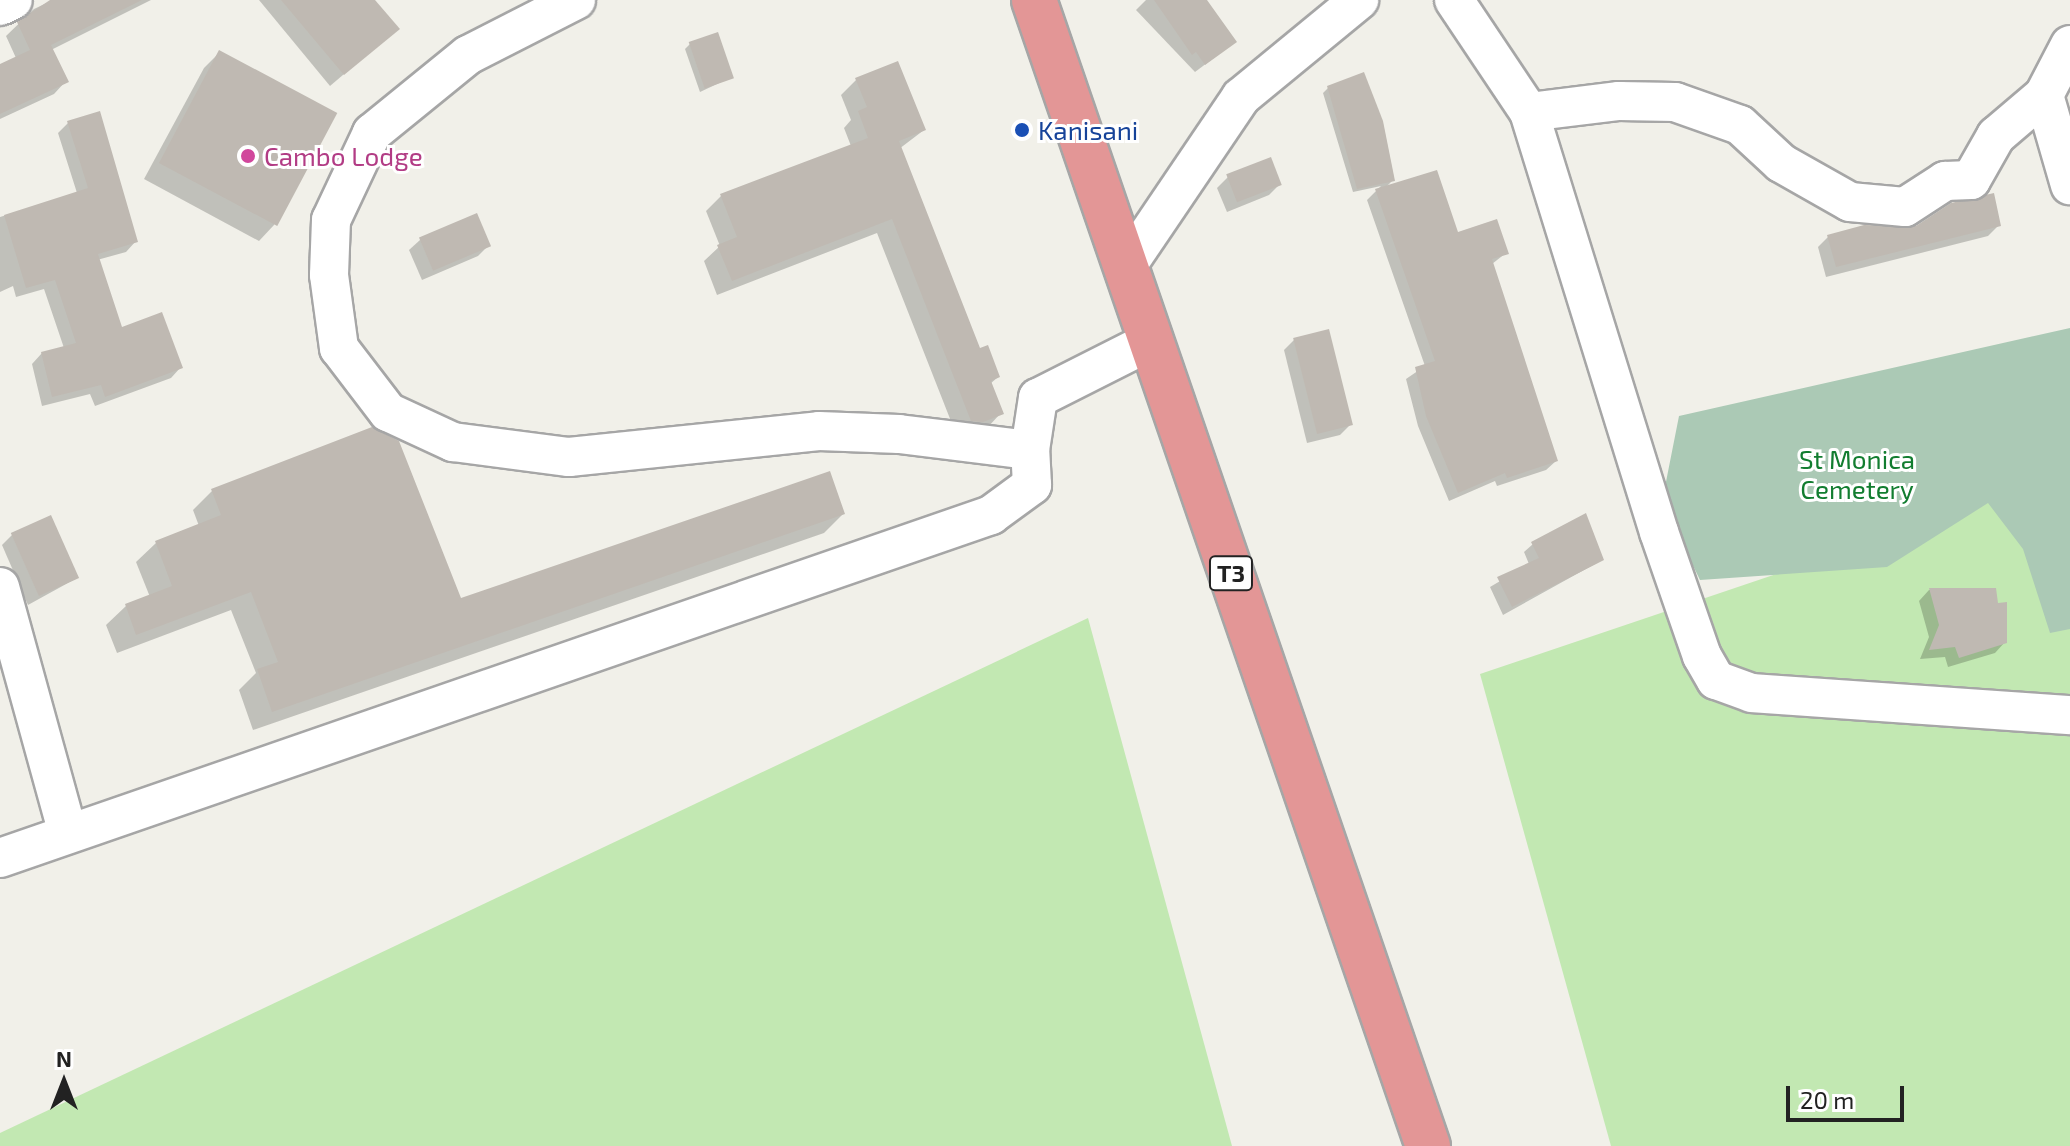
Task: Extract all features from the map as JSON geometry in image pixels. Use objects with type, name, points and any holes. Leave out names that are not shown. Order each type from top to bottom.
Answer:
[{"type":"highway","name":"T3","points":[[1034,0],[1428,1146]]},
{"type":"street","points":[[0,6],[13,0]]},
{"type":"street","points":[[576,0],[468,55],[372,133],[331,220],[329,275],[339,348],[388,412],[453,442],[569,457],[819,431],[899,434],[1030,450]]},
{"type":"street","points":[[1126,267],[1241,97],[1359,0]]},
{"type":"street","points":[[1454,0],[1529,112],[1659,532],[1702,656],[1716,680],[1752,693],[2070,715]]},
{"type":"street","points":[[1529,112],[1619,101],[1675,102],[1740,125],[1781,163],[1850,202],[1905,207],[1945,181],[1971,180],[1996,136],[2044,95],[2070,45]]},
{"type":"street","points":[[2044,95],[2070,185]]},
{"type":"street","points":[[0,858],[991,515],[1032,485],[1030,450],[1038,398],[1151,341]]},
{"type":"street","points":[[0,587],[68,834]]},
{"type":"green space","name":"St Monica Cemetery","points":[[2070,328],[2070,629],[2050,633],[2023,549],[1988,503],[1887,567],[1700,580],[1662,502],[1679,416]]},
{"type":"green space","points":[[2070,475],[2070,1146],[1611,1146],[1480,674]]},
{"type":"green space","points":[[1088,618],[1232,1146],[0,1146],[0,1133]]},
{"type":"building","points":[[50,0],[142,0],[51,45],[69,82],[0,114],[0,64],[30,50],[17,22]]},
{"type":"building","points":[[281,0],[375,0],[400,29],[344,75]]},
{"type":"building","points":[[1154,0],[1207,0],[1237,42],[1205,65],[1196,52],[1192,55]]},
{"type":"building","points":[[718,32],[734,78],[705,88],[689,42]]},
{"type":"building","points":[[219,50],[337,113],[277,226],[159,163]]},
{"type":"building","points":[[898,61],[926,130],[899,141],[980,348],[988,345],[1000,377],[991,381],[1004,414],[983,422],[971,421],[892,219],[732,281],[717,245],[737,237],[720,194],[868,138],[858,111],[867,107],[855,78]]},
{"type":"building","points":[[1364,72],[1383,121],[1395,181],[1357,189],[1327,86]]},
{"type":"building","points":[[100,111],[138,242],[98,254],[122,327],[162,312],[183,368],[105,397],[101,385],[52,397],[41,352],[76,343],[55,280],[26,288],[4,215],[88,188],[67,121]]},
{"type":"building","points":[[1271,157],[1282,185],[1237,202],[1226,174]]},
{"type":"building","points":[[1437,170],[1458,232],[1497,219],[1509,254],[1492,259],[1558,461],[1507,478],[1505,473],[1458,493],[1426,416],[1415,367],[1435,361],[1375,189]]},
{"type":"building","points":[[1994,193],[2001,226],[1836,267],[1827,235],[1864,225],[1916,226],[1951,203]]},
{"type":"building","points":[[477,213],[491,246],[433,271],[419,238]]},
{"type":"building","points":[[1329,329],[1353,425],[1317,434],[1293,338]]},
{"type":"building","points":[[372,427],[399,441],[461,598],[830,471],[845,514],[272,712],[257,669],[278,662],[251,592],[136,635],[125,604],[172,586],[155,541],[221,515],[211,489]]},
{"type":"building","points":[[1586,513],[1604,560],[1512,607],[1497,577],[1539,558],[1531,542]]},
{"type":"building","points":[[51,515],[79,578],[39,596],[11,533]]},
{"type":"building","points":[[1929,588],[1996,588],[1998,603],[2007,602],[2007,643],[1959,658],[1955,647],[1929,650],[1939,625]]},
{"type":"place","name":"Kanisani","points":[[1022,130]]},
{"type":"place","name":"Cambo Lodge","points":[[248,156]]}]
